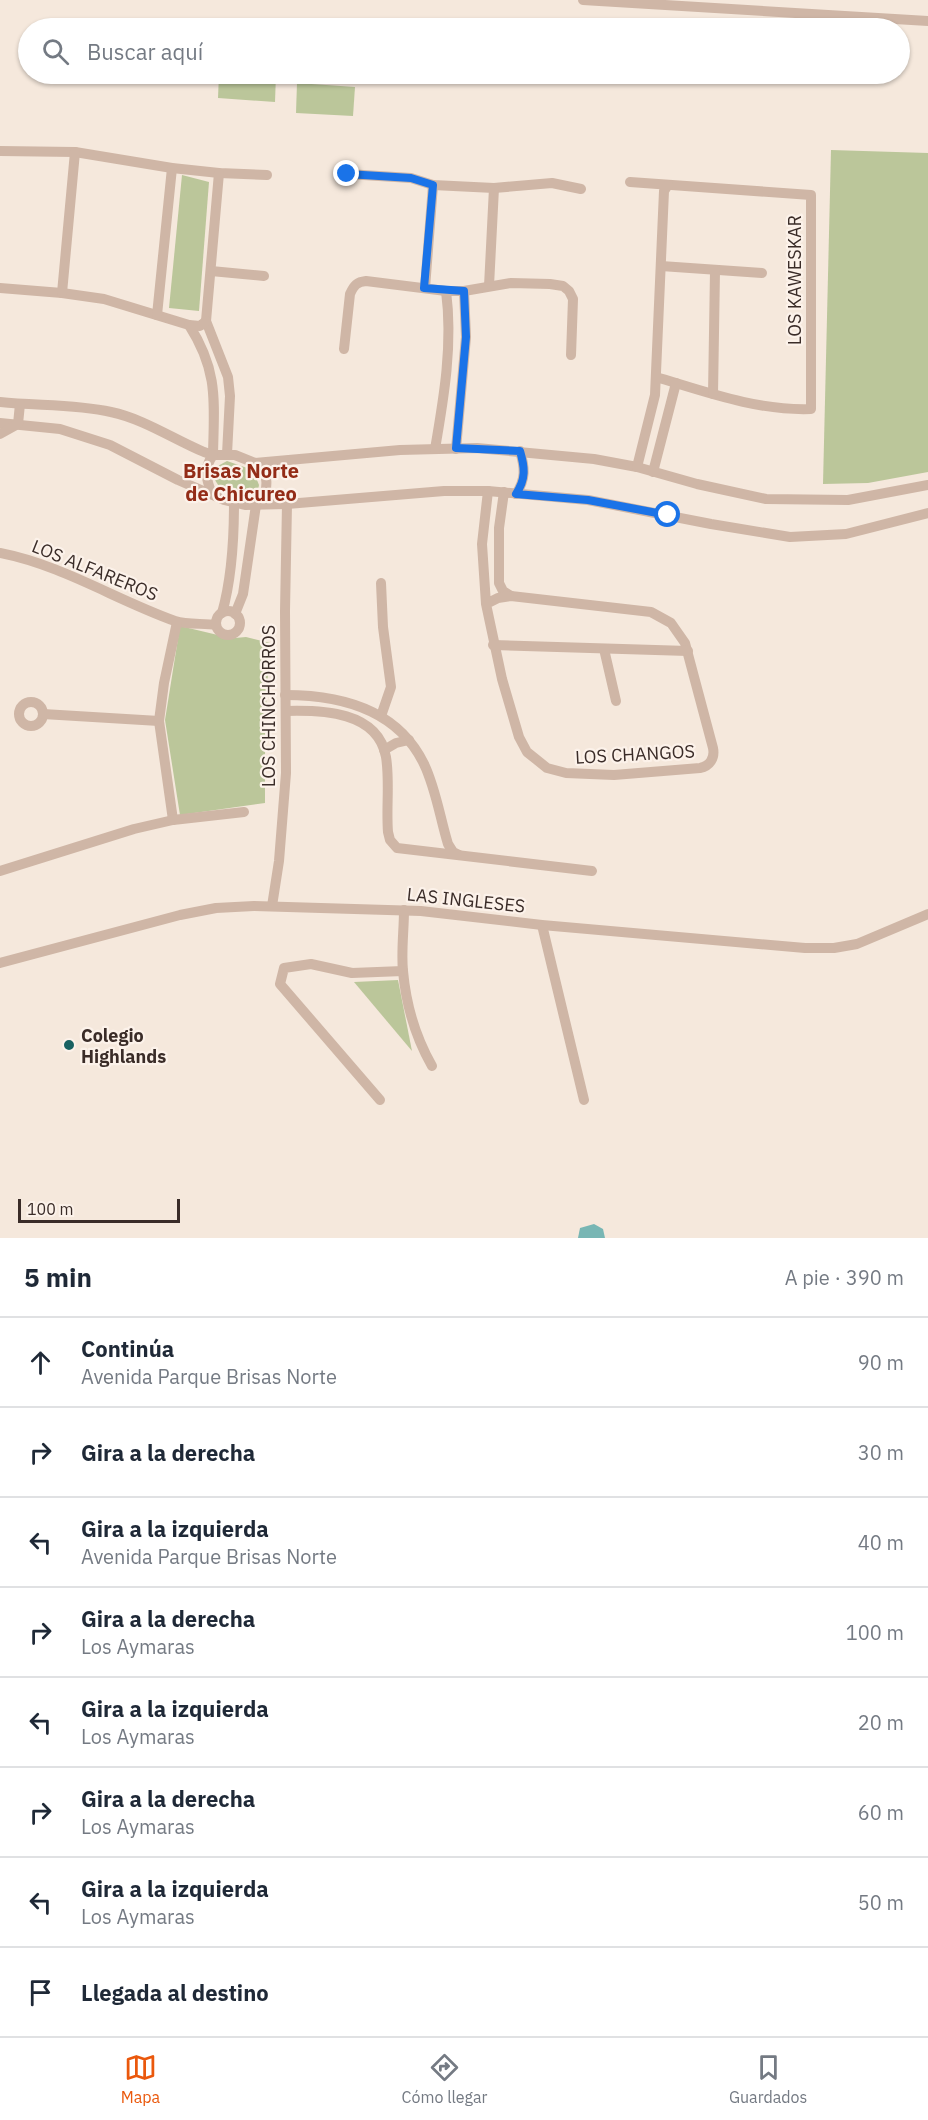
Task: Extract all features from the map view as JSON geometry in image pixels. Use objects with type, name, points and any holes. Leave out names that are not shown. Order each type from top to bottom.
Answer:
[{"type":"street","points":[[583,0],[879,18]]},
{"type":"street","points":[[910,20],[928,21]]},
{"type":"street","points":[[0,151],[75,152],[172,168],[267,175]]},
{"type":"street","points":[[62,292],[75,152]]},
{"type":"street","points":[[157,315],[172,168]]},
{"type":"street","points":[[219,173],[206,321],[228,377],[230,396],[227,454]]},
{"type":"street","points":[[347,174],[411,178],[433,185],[494,188],[552,183],[580,189]]},
{"type":"street","name":"LOS KAWESKAR","points":[[630,182],[811,195],[811,409],[747,403],[656,377]]},
{"type":"street","points":[[424,288],[433,185]]},
{"type":"street","points":[[637,467],[655,395],[664,191],[668,185]]},
{"type":"street","points":[[489,286],[494,188]]},
{"type":"street","name":"LOS KAWESKAR","points":[[661,266],[762,273]]},
{"type":"street","points":[[211,271],[264,276]]},
{"type":"street","points":[[713,394],[715,271]]},
{"type":"street","points":[[344,349],[350,294],[353,286],[359,282],[446,291],[464,291],[511,283],[563,286],[569,291],[573,299],[571,355]]},
{"type":"street","points":[[0,288],[62,292],[104,299],[189,325],[200,326],[206,321]]},
{"type":"street","points":[[435,449],[448,358],[450,317],[446,291]]},
{"type":"street","points":[[456,448],[466,337],[464,291]]},
{"type":"street","points":[[189,325],[207,358],[212,376],[213,455],[205,471],[212,494]]},
{"type":"street","points":[[653,472],[676,383]]},
{"type":"street","points":[[0,402],[89,408],[112,412],[134,419],[213,455],[227,454],[262,467],[268,482],[259,505],[243,594],[235,614]]},
{"type":"street","points":[[18,424],[20,404]]},
{"type":"street","points":[[0,423],[60,429],[110,445],[178,480],[234,503],[287,504],[444,491],[488,491],[596,501],[790,537],[846,534],[928,513]]},
{"type":"street","points":[[0,434],[18,424]]},
{"type":"street","points":[[255,463],[400,450],[456,448],[520,451],[594,459],[637,467],[697,484],[766,499],[848,500],[928,485]]},
{"type":"street","points":[[516,494],[524,478],[520,451]]},
{"type":"street","name":"LOS CHANGOS","points":[[486,604],[498,598],[511,596],[651,612],[665,618],[677,629],[688,651],[714,753],[711,761],[700,768],[593,776],[554,770],[540,764],[527,753],[519,737],[493,645],[486,604],[482,544],[488,491]]},
{"type":"street","points":[[504,492],[498,537],[499,583],[502,591],[511,596]]},
{"type":"street","points":[[222,613],[228,593],[234,533],[234,503]]},
{"type":"street","name":"LOS CHINCHORROS","points":[[272,906],[284,806],[287,504]]},
{"type":"street","name":"LOS ALFAREROS","points":[[0,553],[25,558],[57,570],[177,622],[216,625]]},
{"type":"street","points":[[381,583],[383,627],[391,687],[381,716]]},
{"type":"street","points":[[228,611],[235,614],[240,624],[234,633],[223,633],[216,625],[217,618],[228,611]]},
{"type":"street","points":[[174,820],[159,721],[165,676],[177,622]]},
{"type":"street","points":[[493,645],[688,651]]},
{"type":"street","points":[[604,648],[616,701]]},
{"type":"street","points":[[285,695],[315,696],[345,701],[381,716],[409,740],[425,766],[431,781],[450,848],[459,856]]},
{"type":"street","points":[[286,711],[318,711],[348,717],[365,725],[378,736],[384,750],[388,784],[387,822],[390,840],[397,848],[592,871]]},
{"type":"street","points":[[43,714],[159,721]]},
{"type":"street","points":[[384,750],[396,743],[409,740]]},
{"type":"street","points":[[0,871],[134,829],[174,820],[244,812]]},
{"type":"street","points":[[429,852],[442,845],[445,841],[445,834]]},
{"type":"street","name":"LAS INGLESES","points":[[0,963],[180,915],[216,908],[272,906],[404,910],[780,947],[834,948],[867,942],[928,914]]},
{"type":"street","points":[[404,910],[403,971],[414,1026],[432,1066]]},
{"type":"street","points":[[542,925],[584,1100]]},
{"type":"street","points":[[380,1100],[280,984],[284,968],[310,964],[351,973],[403,971]]},
{"type":"green space","points":[[219,84],[276,84],[275,102],[218,98]]},
{"type":"green space","points":[[297,84],[355,87],[353,116],[296,113]]},
{"type":"green space","points":[[831,150],[928,153],[928,472],[868,483],[823,484]]},
{"type":"green space","points":[[182,175],[209,182],[199,311],[169,308]]},
{"type":"green space","points":[[227,461],[253,470],[259,485],[257,495],[250,499],[222,491],[213,477],[216,467]]},
{"type":"green space","points":[[180,626],[222,636],[246,637],[270,643],[265,723],[265,803],[180,815],[165,720]]},
{"type":"green space","points":[[398,980],[412,1051],[354,982]]},
{"type":"water","points":[[594,1224],[603,1229],[605,1238],[578,1238],[580,1228]]},
{"type":"place","name":"Colegio Highlands","points":[[69,1045]]},
{"type":"district","name":"Brisas Norte de Chicureo","points":[[241,482]]},
{"type":"route","points":[[347,174],[411,178],[433,185],[424,288],[464,291],[466,337],[456,448],[520,451],[524,478],[516,494],[588,500],[668,515]]}]
